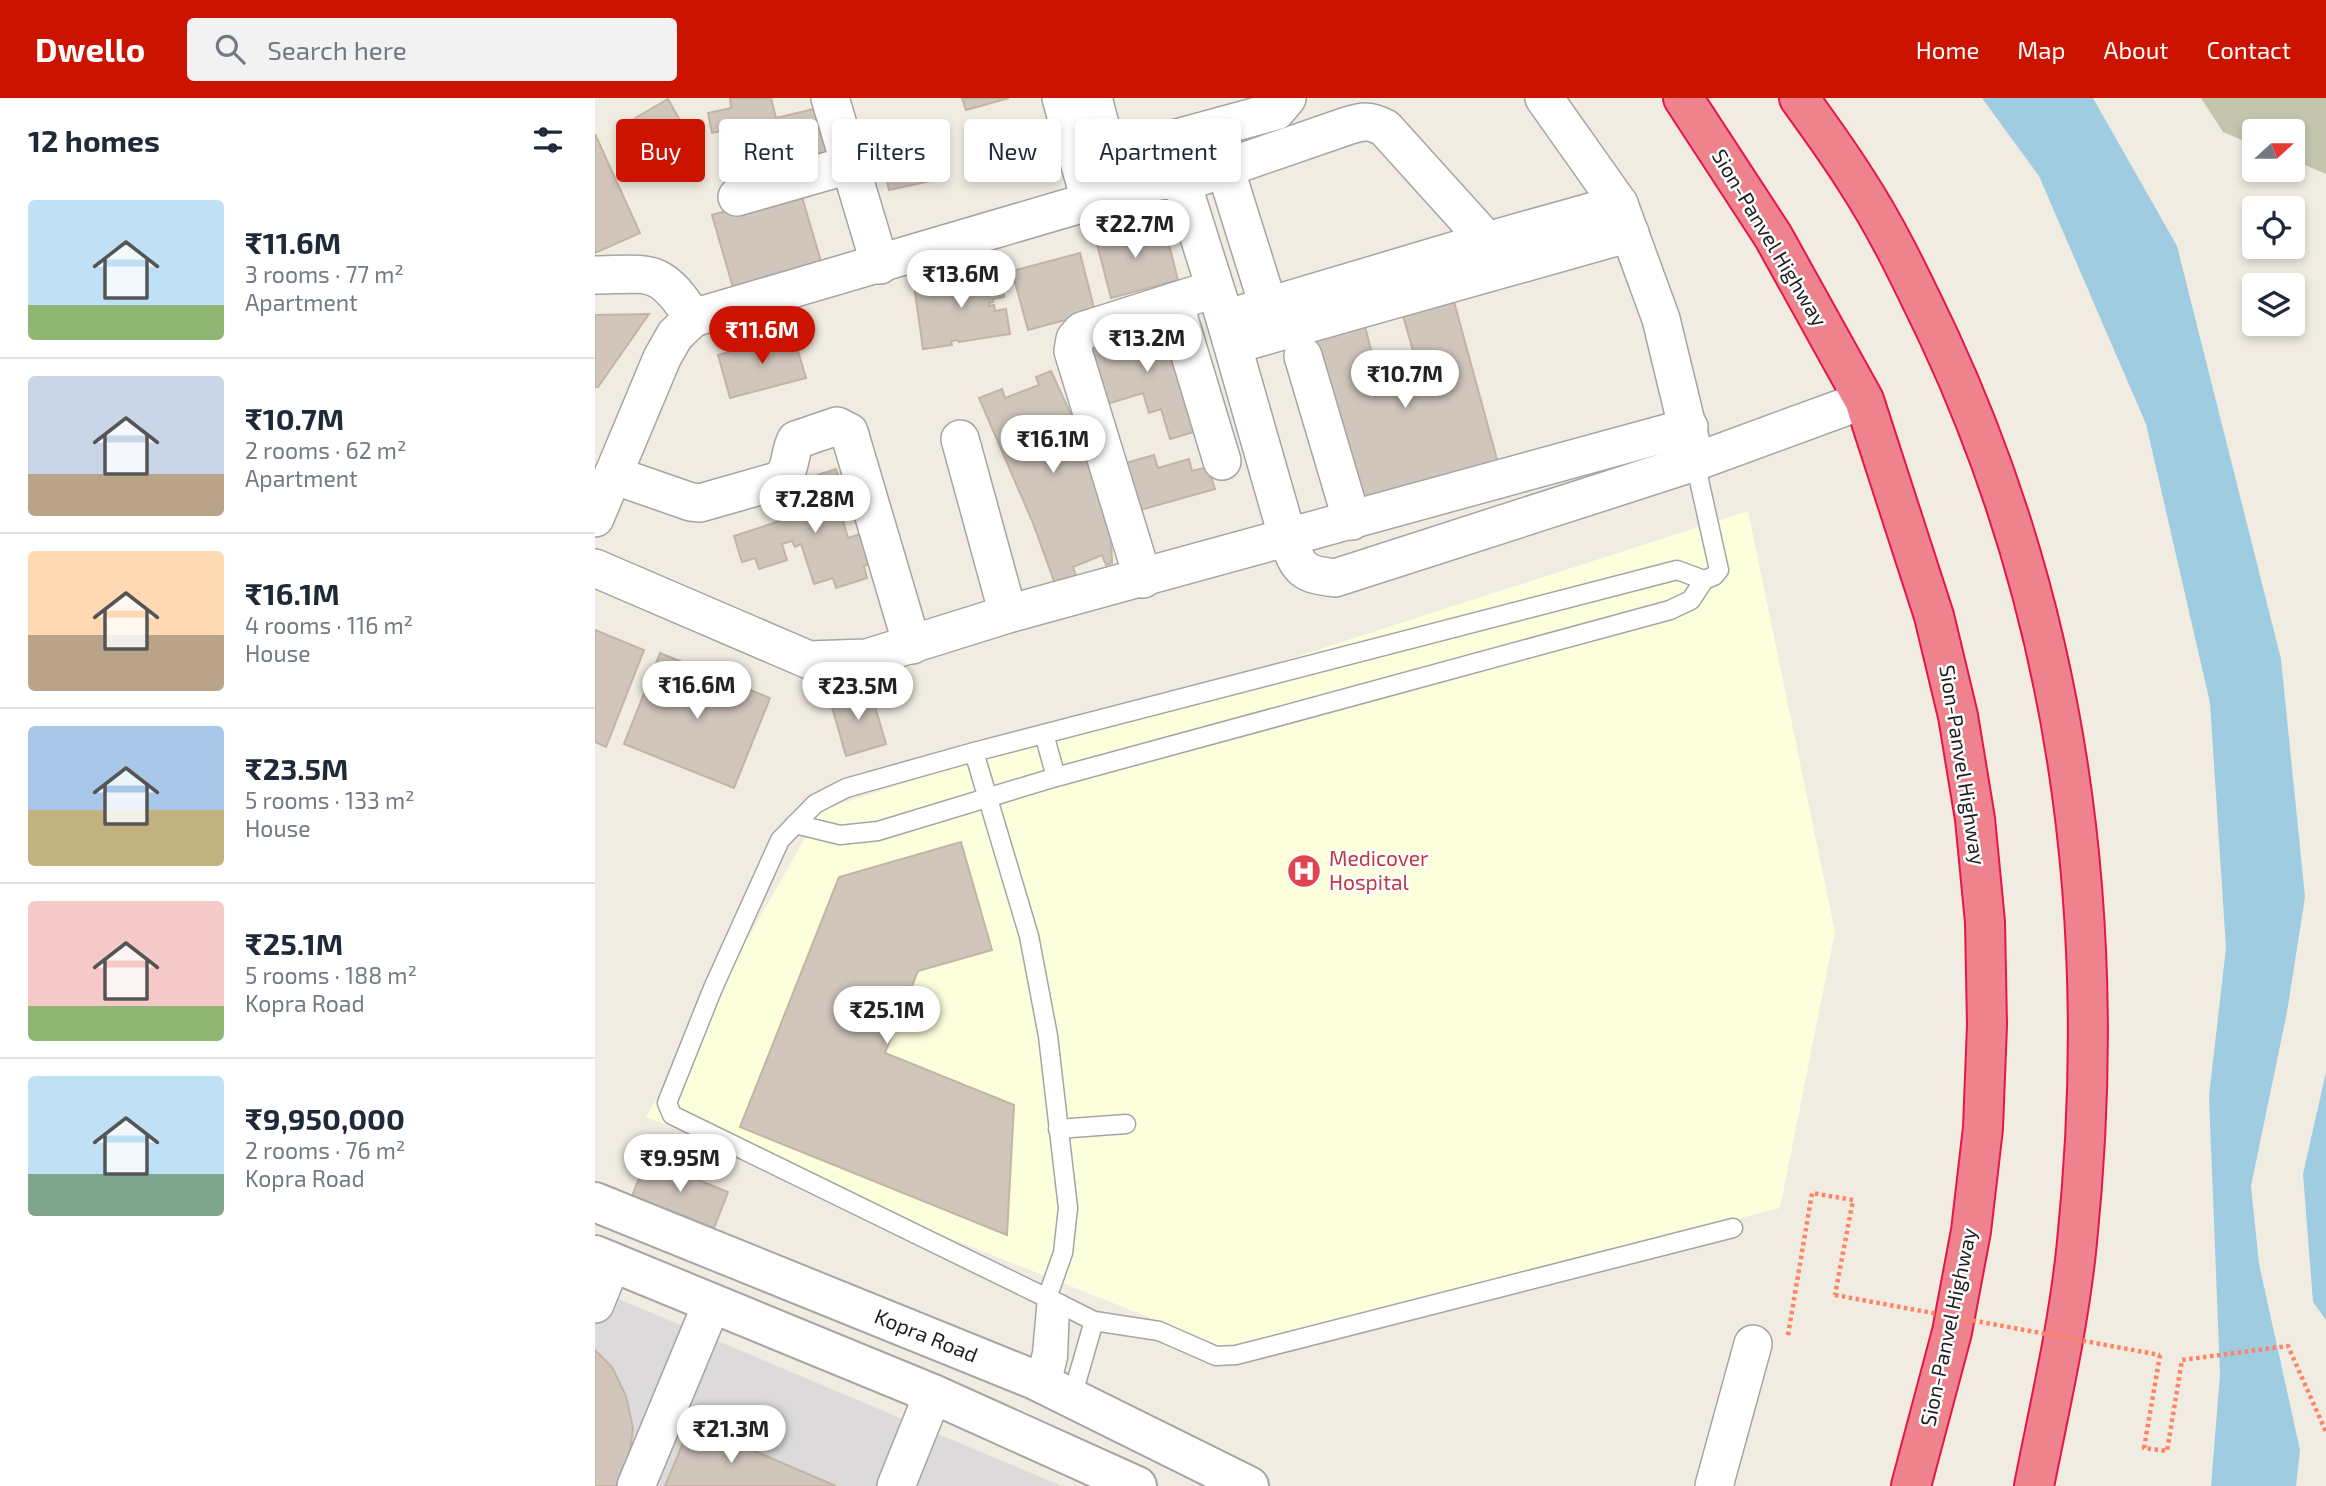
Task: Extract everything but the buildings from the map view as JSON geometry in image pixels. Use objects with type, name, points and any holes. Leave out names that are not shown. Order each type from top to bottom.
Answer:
[{"type":"highway","name":"Sion-Panvel Highway","points":[[1683,98],[1773,236],[1864,400],[1934,616],[1958,716],[1975,819],[1985,922],[1987,1025],[1983,1128],[1971,1231],[1952,1332],[1911,1486]]},
{"type":"highway","points":[[1799,98],[1859,184],[1912,281],[1959,381],[2003,497],[2032,589],[2057,697],[2075,806],[2086,916],[2087,1136],[2075,1259],[2059,1364],[2034,1486]]},
{"type":"street","points":[[830,98],[836,119]]},
{"type":"street","points":[[1061,98],[1090,200]]},
{"type":"street","points":[[1093,98],[1099,119]]},
{"type":"street","points":[[1118,98],[1125,119]]},
{"type":"street","points":[[1235,119],[1276,111],[1287,98]]},
{"type":"street","points":[[1544,98],[1625,219],[1661,319],[1689,427],[1695,462]]},
{"type":"street","points":[[1241,163],[1364,121],[1373,122],[1385,128],[1487,241]]},
{"type":"street","points":[[737,197],[832,170]]},
{"type":"street","points":[[854,182],[880,265]]},
{"type":"street","points":[[595,518],[661,358],[675,335],[693,318],[880,265],[1090,200],[1170,182],[1224,318],[1296,561],[1312,575],[1335,578],[1695,462],[1864,400]]},
{"type":"street","points":[[1230,182],[1352,521]]},
{"type":"street","points":[[1287,341],[1487,241],[1625,219]]},
{"type":"street","points":[[1143,579],[1073,351],[1075,339],[1082,331],[1174,302],[1287,341],[1625,219]]},
{"type":"street","points":[[595,275],[655,276],[675,291],[693,318]]},
{"type":"street","points":[[1174,302],[1222,461]]},
{"type":"street","points":[[613,475],[682,500],[701,503],[784,477],[796,440],[837,426],[843,428],[849,432],[912,645]]},
{"type":"street","points":[[595,568],[809,660],[867,658],[1008,614],[1689,427]]},
{"type":"street","points":[[960,439],[1008,614]]},
{"type":"street","name":"Kopra Road","points":[[595,1202],[1053,1388],[1240,1484]]},
{"type":"street","points":[[595,1304],[604,1259],[933,1394],[1137,1486]]},
{"type":"street","points":[[636,1486],[712,1303]]},
{"type":"street","points":[[1714,1486],[1753,1344]]},
{"type":"street","points":[[896,1486],[933,1394]]},
{"type":"lane","points":[[795,824],[840,835],[878,831],[1056,777],[1670,610],[1691,600],[1704,580],[1714,576],[1719,570],[1695,462]]},
{"type":"lane","points":[[1704,580],[1677,570],[974,752],[846,788],[815,804],[780,840],[713,988],[673,1082],[667,1103],[672,1115],[1094,1321],[1159,1331],[1216,1356],[1236,1355],[1733,1228]]},
{"type":"lane","points":[[1044,734],[1056,777]]},
{"type":"lane","points":[[974,752],[1030,936],[1048,1036],[1068,1208],[1063,1253],[1042,1353],[1053,1388]]},
{"type":"lane","points":[[1058,1129],[1126,1124]]},
{"type":"lane","points":[[1053,1388],[1094,1321]]},
{"type":"path","points":[[1753,1344],[1788,1335],[1812,1193],[1853,1200],[1835,1295],[2160,1355],[2144,1448],[2167,1451],[2182,1360],[2288,1346],[2326,1433]]},
{"type":"shaded area","points":[[2201,98],[2326,98],[2326,174],[2305,165],[2305,119],[2242,119],[2242,140],[2223,132]]},
{"type":"shaded area","name":"Medicover Hospital","points":[[1748,511],[1835,932],[1780,1208],[1231,1350],[646,1117],[821,810]]},
{"type":"shaded area","points":[[595,1289],[907,1421],[1062,1486],[595,1486]]},
{"type":"water","points":[[1982,98],[2093,98],[2177,246],[2281,659],[2305,897],[2287,1012],[2251,1186],[2259,1264],[2300,1450],[2296,1486],[2211,1486],[2220,1374],[2209,1096],[2226,948],[2210,703],[2146,424],[2039,176]]},
{"type":"water","points":[[2326,1072],[2326,1320],[2313,1302],[2303,1174]]},
{"type":"place","name":"Medicover Hospital","points":[[1304,871]]}]
